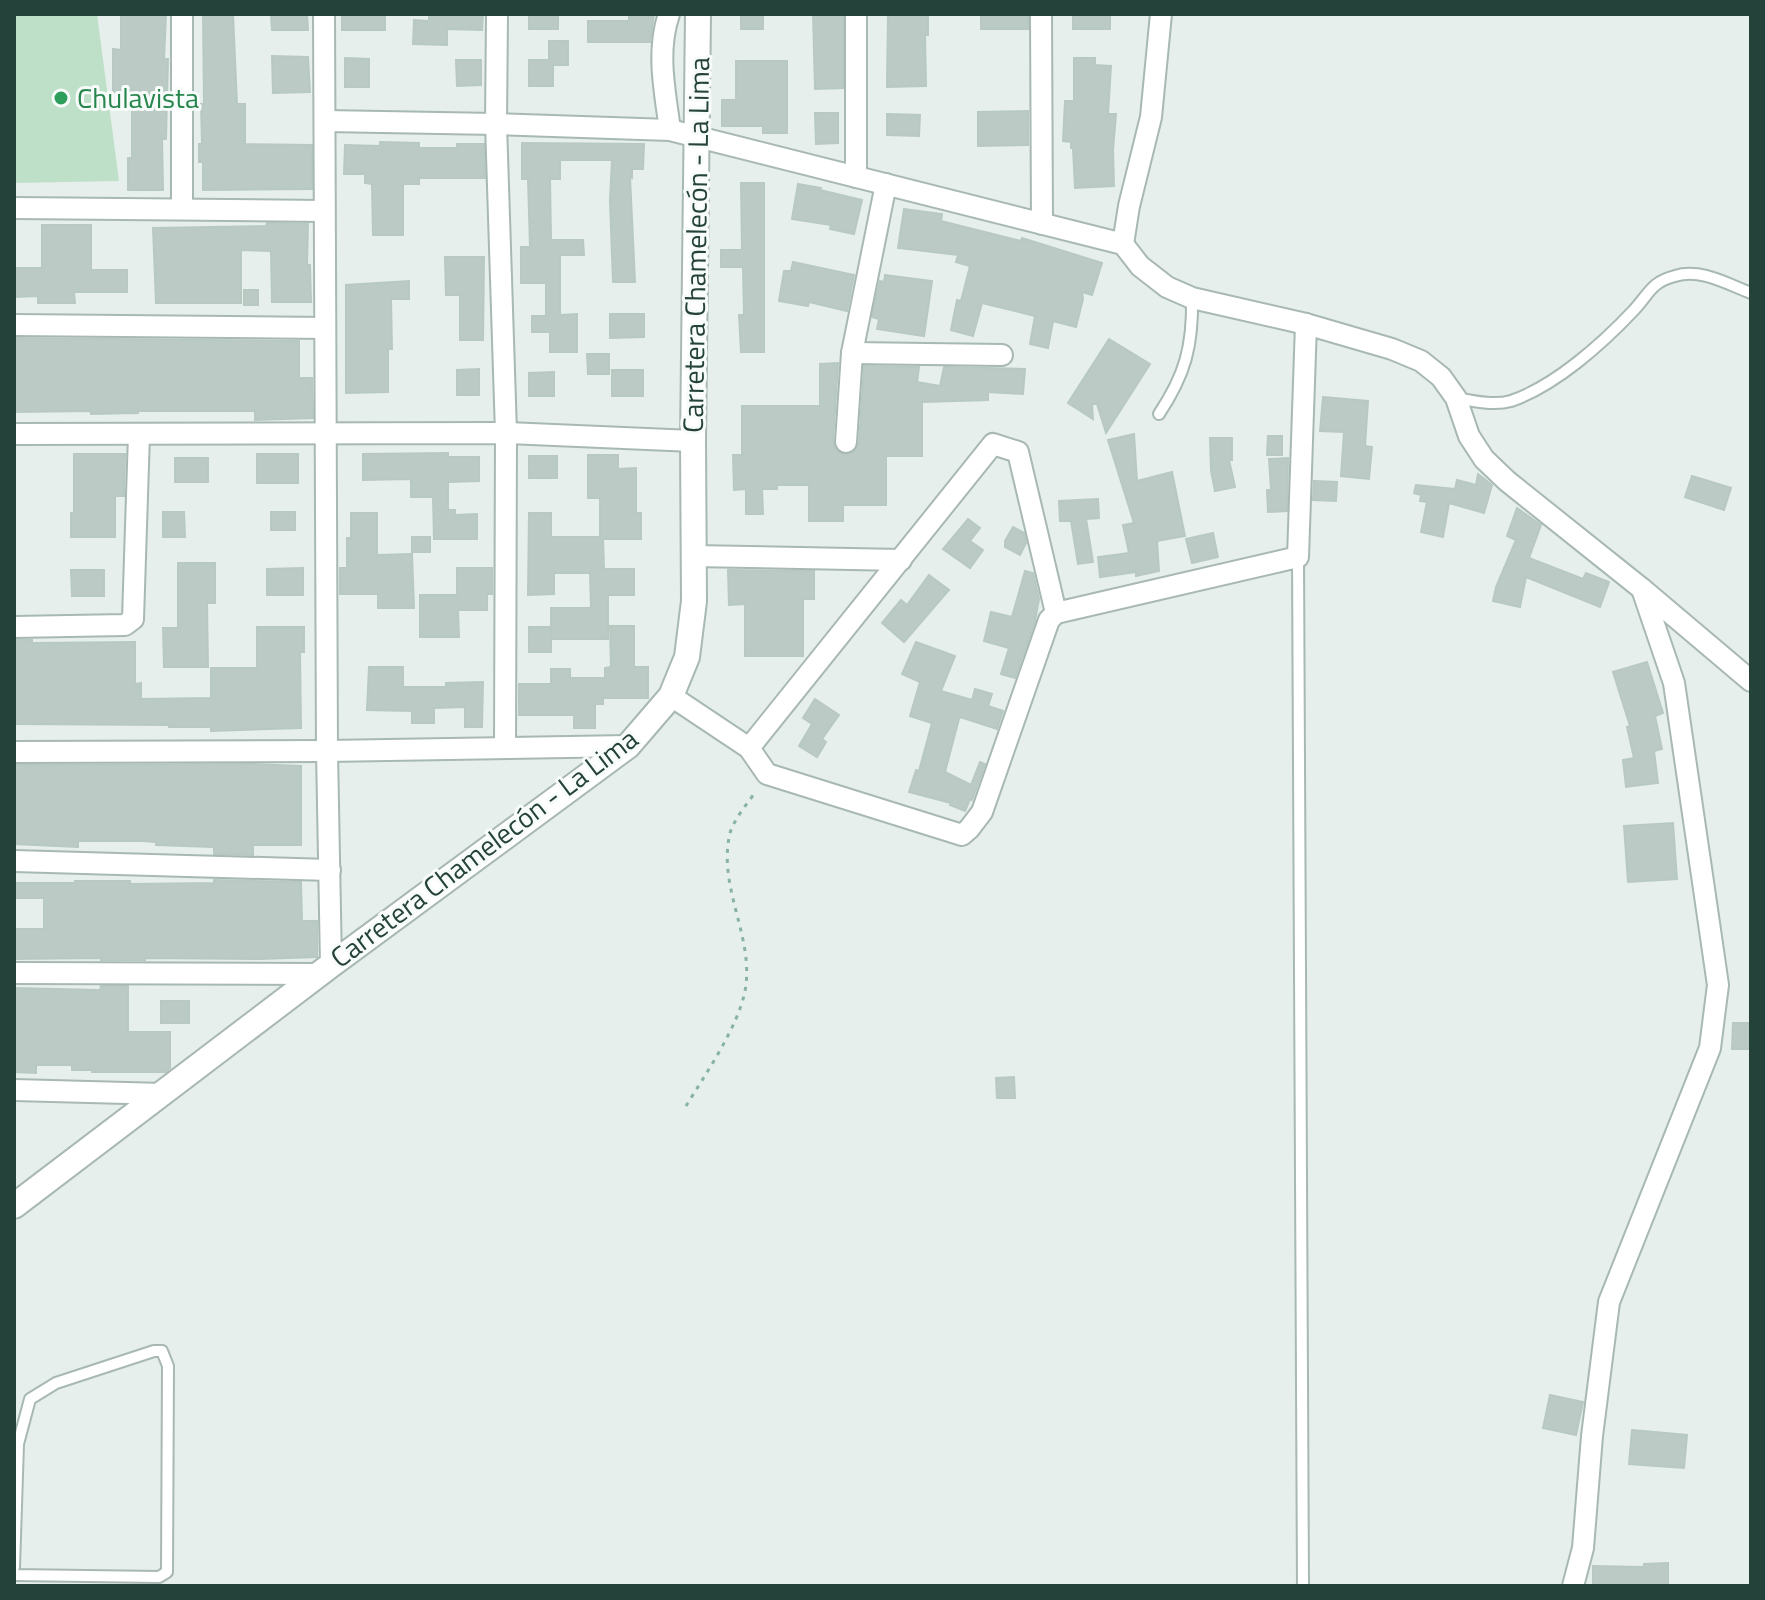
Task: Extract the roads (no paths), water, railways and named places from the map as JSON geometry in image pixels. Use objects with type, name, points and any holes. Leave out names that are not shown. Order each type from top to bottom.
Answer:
[{"type":"street","points":[[182,14],[182,209]]},
{"type":"street","points":[[14,973],[325,970],[330,870],[324,14]]},
{"type":"street","points":[[497,14],[496,124],[506,433],[505,748]]},
{"type":"street","points":[[669,14],[661,61],[670,130]]},
{"type":"street","name":"Carretera Chamelecón - La Lima","points":[[14,1206],[325,970],[628,746],[671,696],[687,657],[694,601],[698,14]]},
{"type":"street","points":[[856,14],[856,177]]},
{"type":"street","points":[[1041,14],[1042,224]]},
{"type":"street","points":[[1123,244],[1151,117],[1161,14]]},
{"type":"street","points":[[325,121],[670,130],[1123,244],[1140,266],[1167,287],[1192,298],[1306,324],[1392,349],[1421,361],[1441,377],[1456,398],[1469,436],[1484,459],[1507,481],[1751,681]]},
{"type":"street","points":[[846,442],[852,353],[886,184]]},
{"type":"street","points":[[14,208],[324,211]]},
{"type":"street","points":[[671,696],[749,748],[767,774],[962,835],[982,812],[1049,620],[1056,613],[1298,557],[1306,324]]},
{"type":"street","points":[[14,325],[325,328]]},
{"type":"street","points":[[852,353],[1002,355]]},
{"type":"street","points":[[14,434],[506,433],[693,441]]},
{"type":"street","points":[[14,627],[125,625],[133,619],[139,434]]},
{"type":"street","points":[[749,748],[993,444],[1016,450],[1030,494],[1056,613]]},
{"type":"street","points":[[693,556],[901,560]]},
{"type":"street","points":[[1573,1586],[1583,1548],[1592,1436],[1609,1302],[1710,1048],[1718,985],[1674,683],[1641,588]]},
{"type":"street","points":[[14,752],[628,746]]},
{"type":"street","points":[[14,861],[330,870]]},
{"type":"street","points":[[14,1090],[164,1094]]},
{"type":"lane","points":[[1456,398],[1484,403],[1509,402],[1559,377],[1635,309],[1651,286],[1676,275],[1706,275],[1751,293]]},
{"type":"lane","points":[[1159,414],[1176,389],[1187,360],[1193,329],[1192,298]]},
{"type":"lane","points":[[1298,557],[1303,1586]]},
{"type":"lane","points":[[14,1567],[18,1444],[24,1412],[30,1399],[56,1383],[162,1351],[168,1366],[167,1572],[159,1577],[14,1575]]},
{"type":"place","name":"Chulavista","points":[[61,98]]}]
